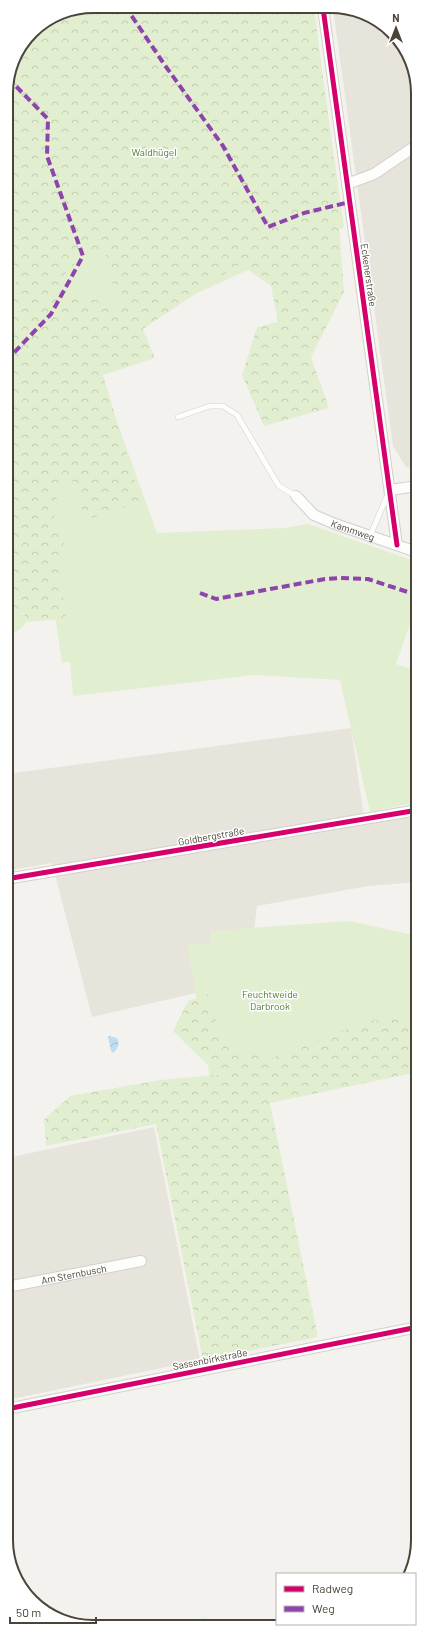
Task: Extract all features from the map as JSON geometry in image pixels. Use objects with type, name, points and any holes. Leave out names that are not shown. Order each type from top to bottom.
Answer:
[{"type":"street","name":"Eckenerstraße","points":[[324,13],[397,545]]},
{"type":"street","points":[[347,184],[374,174],[411,149]]},
{"type":"street","points":[[390,490],[411,487]]},
{"type":"street","name":"Kammweg","points":[[296,496],[314,515],[411,550]]},
{"type":"street","name":"Goldbergstraße","points":[[13,878],[411,811]]},
{"type":"street","name":"Am Sternbusch","points":[[13,1285],[141,1261]]},
{"type":"street","name":"Sassenbirkstraße","points":[[13,1408],[411,1328]]},
{"type":"lane","points":[[178,417],[210,406],[223,406],[237,415],[280,486],[296,496]]},
{"type":"lane","points":[[370,536],[390,490]]},
{"type":"shaded area","points":[[334,13],[362,19],[376,26],[376,48],[398,48],[405,62],[410,82],[411,468],[406,467],[393,446]]},
{"type":"shaded area","points":[[351,728],[365,824],[411,817],[411,883],[368,886],[257,906],[252,946],[196,993],[92,1017],[52,863],[13,870],[13,773]]},
{"type":"shaded area","points":[[154,1127],[200,1360],[13,1399],[13,1157]]},
{"type":"green space","name":"Waldhügel","points":[[87,13],[314,13],[344,227],[88,342],[157,533],[285,528],[308,524],[411,560],[411,622],[396,664],[411,669],[411,803],[370,812],[340,680],[255,675],[73,696],[70,662],[62,663],[42,526],[13,528],[13,87],[21,57],[29,44],[48,26],[67,17]]},
{"type":"green space","points":[[87,13],[315,13],[335,171],[344,292],[311,357],[329,408],[264,426],[242,375],[257,327],[278,322],[271,286],[240,264],[143,329],[155,358],[103,375],[141,502],[86,520],[72,480],[59,482],[54,519],[64,541],[60,575],[66,619],[26,622],[25,615],[13,608],[13,285],[18,280],[13,274],[13,87],[21,57],[36,36],[57,21],[67,17]],"holes":[[[81,242],[90,250],[105,254],[109,260],[109,277],[114,286],[122,292],[123,302],[120,304],[111,304],[91,299],[64,298],[58,294],[66,273],[78,260]]]},
{"type":"green space","points":[[13,608],[21,611],[27,619],[22,628],[13,632]]},
{"type":"green space","name":"Feuchtweide Darbrook","points":[[349,921],[411,934],[411,1025],[211,1085],[187,944],[211,943],[210,931]]},
{"type":"green space","points":[[209,994],[222,1045],[272,1058],[368,1021],[411,1018],[411,1073],[270,1103],[318,1337],[203,1360],[156,1124],[46,1146],[44,1120],[70,1096],[160,1080],[218,1075],[173,1031],[188,1001]]},
{"type":"green space","points":[[206,1618],[206,1620],[195,1620]]},
{"type":"water","points":[[109,1036],[117,1038],[118,1040],[118,1046],[113,1053],[111,1051]]},
{"type":"marked path","points":[[130,13],[164,64],[223,146],[268,227],[304,213],[350,202]]},
{"type":"marked path","points":[[13,354],[51,314],[83,256],[47,156],[48,119],[14,84]]},
{"type":"marked path","points":[[200,593],[216,599],[325,579],[341,578],[368,579],[411,593]]},
{"type":"cycle path","points":[[324,13],[397,545]]},
{"type":"cycle path","points":[[13,878],[411,811]]},
{"type":"cycle path","points":[[13,1408],[411,1328]]}]
